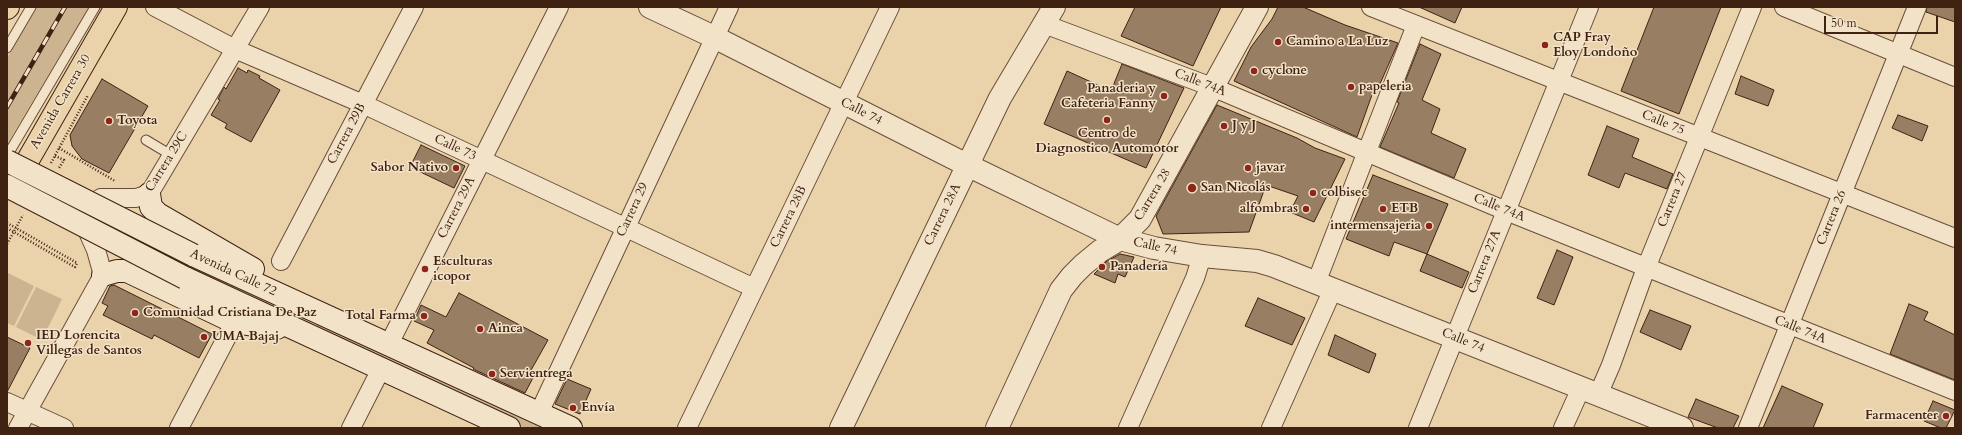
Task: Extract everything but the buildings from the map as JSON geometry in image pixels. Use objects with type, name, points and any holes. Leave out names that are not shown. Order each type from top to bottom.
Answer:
[{"type":"highway","name":"Avenida Carrera 30","points":[[7,198],[40,137],[116,7]]},
{"type":"street","name":"Carrera 29C","points":[[103,275],[96,250],[84,223],[84,213],[88,206],[101,198],[136,198],[149,194],[260,7]]},
{"type":"street","name":"Carrera 29B","points":[[281,261],[414,7]]},
{"type":"street","name":"Carrera 29A","points":[[389,344],[559,7]]},
{"type":"street","name":"Calle 74","points":[[650,7],[714,37],[967,165],[1120,239],[1154,248],[1202,256],[1257,261],[1274,266],[1682,428]]},
{"type":"street","name":"Carrera 29","points":[[539,413],[729,7]]},
{"type":"street","name":"Carrera 28B","points":[[687,428],[890,7]]},
{"type":"street","name":"Carrera 28","points":[[997,428],[1061,290],[1083,265],[1120,239],[1140,219],[1257,7]]},
{"type":"street","name":"Calle 75","points":[[1371,7],[1955,238]]},
{"type":"street","name":"Carrera 27A","points":[[1418,428],[1589,7]]},
{"type":"street","name":"Carrera 27","points":[[1563,428],[1611,365],[1646,268],[1752,7]]},
{"type":"street","points":[[1784,7],[1955,77]]},
{"type":"street","name":"Carrera 26","points":[[1748,428],[1917,7]]},
{"type":"street","name":"Calle 73","points":[[165,10],[235,49],[363,104],[754,288]]},
{"type":"street","name":"Calle 74A","points":[[1049,15],[1212,87],[1506,211],[1955,392]]},
{"type":"street","name":"Carrera 28A","points":[[841,428],[1000,98],[1049,15]]},
{"type":"street","points":[[1271,428],[1324,286],[1367,152],[1416,25]]},
{"type":"street","name":"Avenida Calle 72","points":[[7,161],[193,255],[571,428]]},
{"type":"street","name":"Avenida Calle 72","points":[[7,186],[185,278],[509,428]]},
{"type":"street","points":[[149,194],[151,207],[158,214],[246,264],[271,280],[287,298]]},
{"type":"street","points":[[1128,428],[1195,278],[1202,256]]},
{"type":"street","points":[[18,428],[103,275],[127,270],[234,322],[296,330]]},
{"type":"street","points":[[179,428],[230,330]]},
{"type":"street","points":[[351,428],[381,369]]},
{"type":"street","points":[[7,402],[64,428]]},
{"type":"lane","points":[[7,48],[31,7]]},
{"type":"lane","points":[[7,156],[95,7]]},
{"type":"lane","points":[[146,140],[171,155]]},
{"type":"path","points":[[48,169],[89,94]]},
{"type":"path","points":[[40,137],[117,182]]},
{"type":"path","points":[[55,156],[64,160]]},
{"type":"path","points":[[7,244],[27,208]]},
{"type":"path","points":[[7,223],[77,263],[75,267],[7,228]]},
{"type":"shaded area","points":[[37,7],[89,7],[7,144],[7,58]]},
{"type":"shaded area","points":[[8,273],[34,286],[14,326],[7,323]]},
{"type":"shaded area","points":[[36,287],[62,299],[42,340],[16,327]]},
{"type":"shaded area","points":[[318,322],[550,428],[525,428],[411,376],[316,327]]},
{"type":"railway","points":[[7,107],[65,7]]},
{"type":"place","name":"Camino a La Luz","points":[[1278,42]]},
{"type":"place","name":"CAP Fray Eloy Londoño","points":[[1545,45]]},
{"type":"place","name":"cyclone","points":[[1254,71]]},
{"type":"place","name":"papeleria","points":[[1351,87]]},
{"type":"place","name":"Panaderia y Cafeteria Fanny","points":[[1164,96]]},
{"type":"place","name":"Centro de Diagnostico Automotor","points":[[1107,120]]},
{"type":"place","name":"Toyota","points":[[109,121]]},
{"type":"place","name":"J y J","points":[[1224,126]]},
{"type":"place","name":"Sabor Nativo","points":[[456,168]]},
{"type":"place","name":"javar","points":[[1248,168]]},
{"type":"place","name":"San Nicolás","points":[[1192,188]]},
{"type":"place","name":"colbisec","points":[[1313,193]]},
{"type":"place","name":"alfombras","points":[[1306,209]]},
{"type":"place","name":"ETB","points":[[1383,209]]},
{"type":"place","name":"intermensajeria","points":[[1429,226]]},
{"type":"place","name":"Panadería","points":[[1102,267]]},
{"type":"place","name":"Esculturas icopor","points":[[425,269]]},
{"type":"place","name":"Comunidad Cristiana De Paz","points":[[135,313]]},
{"type":"place","name":"Total Farma","points":[[424,316]]},
{"type":"place","name":"Ainca","points":[[480,329]]},
{"type":"place","name":"UMA Bajaj","points":[[204,337]]},
{"type":"place","name":"IED Lorencita Villegas de Santos","points":[[28,343]]},
{"type":"place","name":"Servientrega","points":[[492,374]]},
{"type":"place","name":"Envía","points":[[573,408]]},
{"type":"place","name":"Farmacenter","points":[[1946,416]]}]
